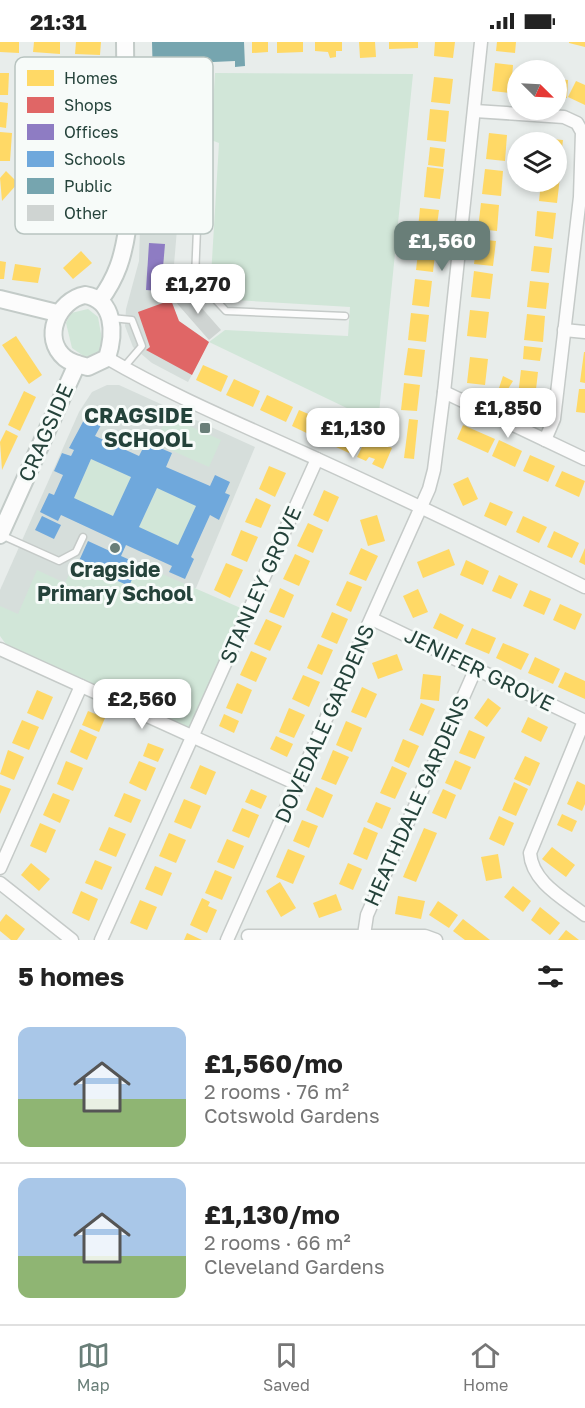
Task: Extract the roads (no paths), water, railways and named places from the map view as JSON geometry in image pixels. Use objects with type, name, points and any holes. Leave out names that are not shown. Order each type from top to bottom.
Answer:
[{"type":"street","points":[[125,42],[125,57]]},
{"type":"street","name":"DOVEDALE GARDENS","points":[[227,940],[422,508],[434,470],[476,111],[481,42]]},
{"type":"street","points":[[476,111],[564,117],[577,123],[582,132],[583,197],[554,418],[545,440]]},
{"type":"street","points":[[100,300],[114,281],[123,257],[126,234]]},
{"type":"street","points":[[85,295],[100,300],[108,308],[111,318],[112,340],[107,357],[87,367],[66,358],[59,351],[55,337],[57,313],[76,297],[85,295]]},
{"type":"street","points":[[0,299],[57,313]]},
{"type":"street","points":[[564,330],[585,332]]},
{"type":"street","points":[[107,357],[124,368],[585,587]]},
{"type":"street","name":"CRAGSIDE","points":[[0,535],[78,364]]},
{"type":"street","points":[[444,392],[585,459]]},
{"type":"street","name":"STANLEY GROVE","points":[[100,940],[317,459]]},
{"type":"street","name":"JENIFER GROVE","points":[[372,619],[585,721]]},
{"type":"street","points":[[0,649],[297,784]]},
{"type":"street","name":"HEATHDALE GARDENS","points":[[364,935],[367,915],[476,668]]},
{"type":"street","points":[[0,868],[81,686]]},
{"type":"street","points":[[585,721],[530,853],[531,866],[538,878],[585,915]]},
{"type":"street","points":[[0,884],[72,940]]},
{"type":"street","points":[[234,925],[251,938],[364,935],[425,936],[436,940]]},
{"type":"lane","points":[[197,234],[195,278],[226,311],[345,316]]},
{"type":"lane","points":[[111,318],[132,320],[142,346],[124,368]]},
{"type":"lane","points":[[0,535],[59,561],[76,552],[83,537]]},
{"type":"place","name":"CRAGSIDE SCHOOL","points":[[205,428]]},
{"type":"place","name":"Cragside Primary School","points":[[115,548]]}]
